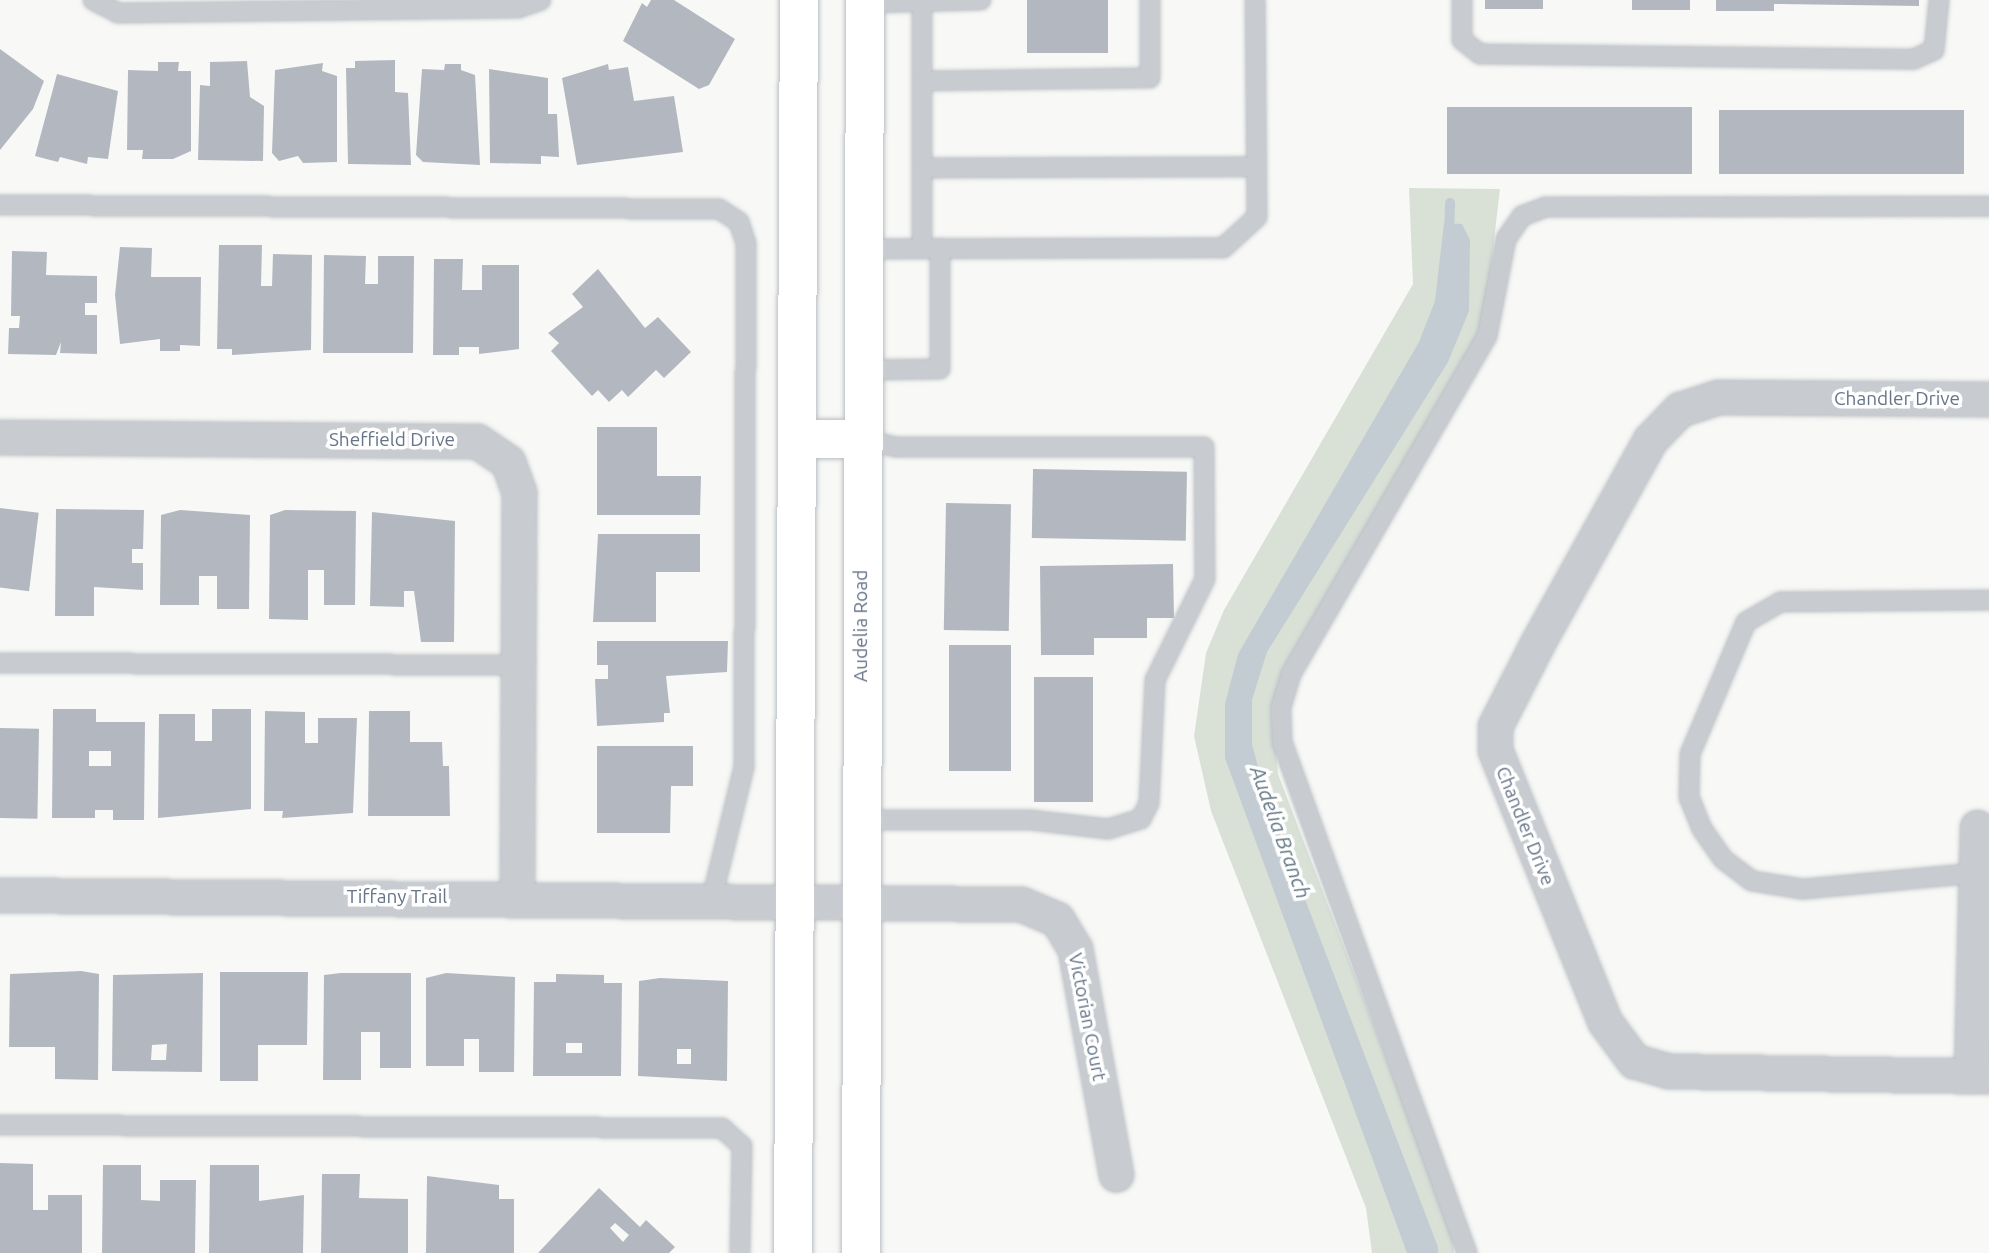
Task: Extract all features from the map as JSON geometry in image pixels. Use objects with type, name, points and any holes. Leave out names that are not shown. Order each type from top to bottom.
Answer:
[{"type":"main road","points":[[793,1253],[799,439],[799,0]]},
{"type":"main road","name":"Audelia Road","points":[[861,1253],[861,370],[865,2]]},
{"type":"main road","points":[[799,439],[861,439]]},
{"type":"street","name":"Chandler Drive","points":[[1980,1076],[1668,1071],[1634,1061],[1605,1022],[1495,750],[1495,726],[1650,440],[1680,409],[1718,397],[1989,399]]},
{"type":"street","name":"Sheffield Drive","points":[[0,437],[477,441],[508,461],[519,493],[517,898]]},
{"type":"street","points":[[1978,827],[1976,873],[1980,1076]]},
{"type":"street","name":"Tiffany Trail","points":[[0,895],[794,899]]},
{"type":"street","name":"Victorian Court","points":[[794,899],[1021,904],[1057,919],[1075,949],[1116,1174]]},
{"type":"lane","points":[[93,0],[118,13],[518,8],[541,0]]},
{"type":"lane","points":[[865,2],[981,0]]},
{"type":"lane","points":[[922,80],[1150,78],[1150,0]]},
{"type":"lane","points":[[864,249],[1223,248],[1257,217],[1255,0]]},
{"type":"lane","points":[[1462,0],[1462,40],[1480,54],[1914,59],[1934,50],[1939,0]]},
{"type":"lane","points":[[861,370],[940,369],[922,168],[922,3]]},
{"type":"lane","points":[[922,168],[1255,167]]},
{"type":"lane","points":[[0,205],[719,209],[739,222],[746,244],[744,767],[712,898]]},
{"type":"lane","points":[[1467,1253],[1282,742],[1281,707],[1291,674],[1488,336],[1506,239],[1522,216],[1545,207],[1989,206]]},
{"type":"lane","points":[[861,439],[897,447],[1204,447],[1205,579],[1154,680],[1149,803],[1141,818],[1108,829],[1030,820],[861,820]]},
{"type":"lane","points":[[1976,873],[1802,889],[1752,881],[1702,829],[1689,797],[1690,754],[1746,622],[1780,602],[1989,600]]},
{"type":"lane","points":[[0,663],[518,665]]},
{"type":"lane","points":[[0,1125],[722,1128],[742,1146],[740,1253]]},
{"type":"shaded area","points":[[1409,188],[1500,189],[1486,309],[1467,364],[1288,661],[1273,720],[1278,774],[1452,1230],[1454,1253],[1372,1253],[1366,1208],[1211,811],[1194,736],[1206,653],[1224,610],[1413,284]]},
{"type":"shaded area","points":[[1444,223],[1462,224],[1470,240],[1469,311],[1448,362],[1267,652],[1252,700],[1252,744],[1266,797],[1438,1247],[1438,1253],[1407,1253],[1225,758],[1225,704],[1238,654],[1419,342],[1435,301]]},
{"type":"building","points":[[651,0],[674,0],[735,39],[709,85],[699,89],[623,41],[642,3],[647,7]]},
{"type":"building","points":[[1027,0],[1108,0],[1108,53],[1027,53]]},
{"type":"building","points":[[1485,0],[1543,0],[1543,9],[1485,9]]},
{"type":"building","points":[[1632,0],[1690,0],[1690,10],[1632,10]]},
{"type":"building","points":[[1716,0],[1919,0],[1919,6],[1774,4],[1774,11],[1716,11]]},
{"type":"building","points":[[0,49],[44,81],[33,109],[0,150]]},
{"type":"building","points":[[395,60],[395,92],[408,93],[411,165],[348,164],[346,68],[355,68],[355,61]]},
{"type":"building","points":[[247,61],[250,97],[264,106],[263,161],[198,160],[200,85],[210,86],[210,62]]},
{"type":"building","points":[[158,62],[179,62],[178,71],[191,71],[191,151],[173,159],[142,159],[143,150],[127,150],[128,70],[158,71]]},
{"type":"building","points":[[323,63],[322,71],[337,76],[337,162],[303,163],[298,156],[279,161],[272,153],[275,70]]},
{"type":"building","points":[[445,64],[461,64],[461,70],[475,75],[480,165],[423,162],[416,155],[422,69],[444,70]]},
{"type":"building","points":[[608,64],[609,70],[628,67],[634,101],[674,96],[683,152],[577,165],[562,78]]},
{"type":"building","points":[[489,69],[548,78],[548,114],[557,114],[559,157],[541,156],[541,164],[490,163]]},
{"type":"building","points":[[57,74],[118,91],[108,159],[88,157],[87,164],[60,157],[58,162],[35,156]]},
{"type":"building","points":[[1447,107],[1692,107],[1692,174],[1447,174]]},
{"type":"building","points":[[1719,110],[1964,110],[1964,174],[1719,174]]},
{"type":"building","points":[[219,245],[262,245],[261,286],[272,286],[273,254],[312,255],[311,350],[232,355],[232,349],[217,349]]},
{"type":"building","points":[[120,247],[152,248],[151,277],[201,277],[200,346],[180,345],[180,351],[160,351],[160,339],[120,344],[115,295]]},
{"type":"building","points":[[12,251],[47,252],[46,275],[97,276],[97,303],[85,303],[85,315],[97,315],[97,354],[60,353],[61,342],[56,355],[8,354],[9,328],[19,328],[20,316],[11,316]]},
{"type":"building","points":[[324,255],[366,256],[365,284],[378,284],[378,256],[414,256],[413,353],[323,353]]},
{"type":"building","points":[[434,259],[463,259],[462,290],[482,290],[482,265],[519,265],[519,349],[479,354],[479,347],[459,347],[459,355],[433,355]]},
{"type":"building","points":[[598,269],[645,328],[658,317],[691,352],[664,378],[656,370],[628,397],[622,390],[609,402],[598,390],[592,396],[551,351],[559,343],[548,333],[583,307],[572,294]]},
{"type":"building","points":[[597,427],[657,427],[657,476],[701,476],[700,515],[597,515]]},
{"type":"building","points":[[1033,469],[1187,472],[1186,541],[1032,538]]},
{"type":"building","points":[[946,503],[1011,504],[1009,631],[944,630]]},
{"type":"building","points":[[0,508],[39,513],[29,591],[0,588]]},
{"type":"building","points":[[56,509],[144,510],[143,549],[132,549],[132,563],[143,563],[143,590],[94,587],[94,616],[55,616]]},
{"type":"building","points":[[180,510],[250,515],[249,609],[217,609],[217,576],[199,576],[199,605],[160,605],[161,515]]},
{"type":"building","points":[[285,510],[356,511],[355,605],[324,605],[324,570],[308,570],[308,620],[269,619],[270,515]]},
{"type":"building","points":[[372,512],[455,521],[454,642],[421,642],[414,591],[404,591],[404,607],[370,606]]},
{"type":"building","points":[[598,534],[700,534],[700,572],[656,572],[656,622],[593,622]]},
{"type":"building","points":[[1173,564],[1174,618],[1147,618],[1147,638],[1094,638],[1094,655],[1041,655],[1040,566]]},
{"type":"building","points":[[597,641],[728,641],[727,672],[666,676],[670,713],[664,713],[664,722],[597,726],[595,679],[608,679],[608,665],[597,665]]},
{"type":"building","points":[[949,645],[1011,645],[1011,771],[949,771]]},
{"type":"building","points":[[1034,677],[1093,677],[1093,802],[1034,802]]},
{"type":"building","points":[[53,709],[96,709],[96,722],[145,722],[144,820],[113,820],[113,810],[95,810],[95,818],[52,818]],"holes":[[[89,751],[111,751],[111,766],[89,766]]]},
{"type":"building","points":[[212,709],[251,709],[251,809],[158,818],[159,714],[195,714],[195,741],[212,741]]},
{"type":"building","points":[[265,711],[305,712],[305,743],[318,743],[318,718],[357,718],[353,813],[282,818],[283,811],[264,811]]},
{"type":"building","points":[[369,711],[410,711],[410,742],[442,742],[443,766],[449,766],[450,816],[368,816]]},
{"type":"building","points":[[0,728],[39,729],[37,819],[0,818]]},
{"type":"building","points":[[597,746],[693,746],[693,786],[671,786],[670,833],[597,833]]},
{"type":"building","points":[[81,971],[99,974],[98,1080],[55,1079],[55,1047],[9,1047],[10,974]]},
{"type":"building","points":[[220,972],[308,972],[307,1045],[258,1045],[258,1081],[220,1081]]},
{"type":"building","points":[[203,973],[202,1072],[112,1071],[113,975]],"holes":[[[167,1044],[166,1060],[151,1060],[152,1045]]]},
{"type":"building","points":[[411,973],[411,1068],[380,1068],[380,1032],[361,1032],[361,1080],[323,1080],[324,975]]},
{"type":"building","points":[[446,973],[515,977],[514,1072],[479,1072],[479,1039],[464,1039],[464,1066],[426,1066],[426,978]]},
{"type":"building","points":[[556,974],[604,975],[604,983],[622,983],[621,1076],[533,1076],[534,982],[556,982]],"holes":[[[566,1043],[582,1043],[582,1053],[566,1053]]]},
{"type":"building","points":[[660,978],[728,981],[727,1081],[638,1076],[639,981]],"holes":[[[677,1049],[691,1049],[691,1064],[677,1064]]]},
{"type":"building","points":[[0,1163],[33,1164],[33,1210],[48,1210],[48,1195],[82,1195],[82,1253],[0,1253]]},
{"type":"building","points":[[103,1165],[141,1165],[141,1200],[160,1201],[160,1180],[196,1180],[195,1253],[102,1253]]},
{"type":"building","points":[[210,1165],[259,1165],[259,1201],[304,1195],[303,1253],[209,1253]]},
{"type":"building","points":[[322,1174],[360,1174],[359,1198],[408,1199],[408,1253],[321,1253]]},
{"type":"building","points":[[427,1176],[499,1185],[499,1199],[514,1199],[514,1253],[426,1253]]},
{"type":"building","points":[[599,1188],[640,1227],[646,1220],[675,1247],[669,1253],[538,1253]],"holes":[[[615,1223],[629,1235],[623,1242],[610,1228]]]},
{"type":"waterway","name":"Audelia Branch","points":[[1449,234],[1450,203]]}]
